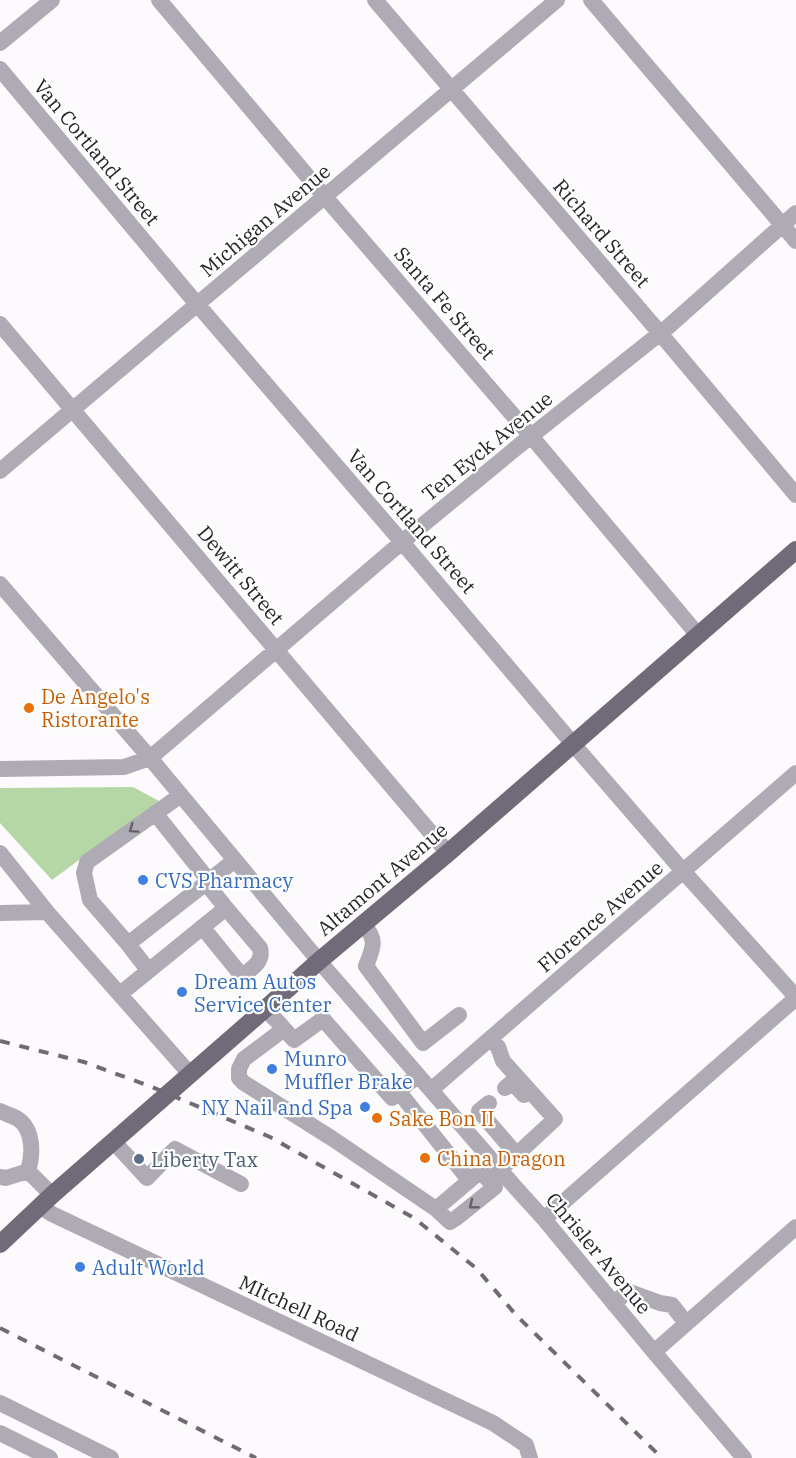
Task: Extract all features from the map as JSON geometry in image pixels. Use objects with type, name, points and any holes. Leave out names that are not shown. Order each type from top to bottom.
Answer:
[{"type":"main road","name":"Altamont Avenue","points":[[0,1244],[46,1200],[319,961],[448,853],[796,550]]},
{"type":"street","points":[[0,43],[52,0]]},
{"type":"street","name":"Santa Fe Street","points":[[159,0],[698,635]]},
{"type":"street","name":"Richard Street","points":[[375,0],[796,495]]},
{"type":"street","name":"Michigan Avenue","points":[[448,86],[540,0]]},
{"type":"street","name":"Michigan Avenue","points":[[0,458],[69,406],[448,86],[557,0]]},
{"type":"street","points":[[591,0],[796,241]]},
{"type":"street","name":"Van Cortland Street","points":[[0,69],[194,301],[573,744],[796,998]]},
{"type":"street","name":"Ten Eyck Avenue","points":[[150,758],[402,542],[659,332],[796,213]]},
{"type":"street","name":"Dewitt Street","points":[[0,324],[448,853]]},
{"type":"street","name":"Michigan Avenue","points":[[0,471],[69,406]]},
{"type":"street","name":"Chrisler Avenue","points":[[0,584],[431,1090],[486,1171],[544,1219],[744,1458]]},
{"type":"street","points":[[0,769],[123,767],[150,758]]},
{"type":"street","name":"Florence Avenue","points":[[431,1090],[796,773]]},
{"type":"street","points":[[148,970],[90,900],[84,873],[87,862],[181,795]]},
{"type":"street","points":[[155,813],[226,908],[260,948],[262,954],[259,963],[242,976],[203,928]]},
{"type":"street","points":[[0,852],[47,912],[190,1074]]},
{"type":"street","points":[[128,944],[235,860]]},
{"type":"street","points":[[120,994],[226,908]]},
{"type":"street","points":[[0,913],[47,912]]},
{"type":"street","points":[[363,924],[371,933],[374,945],[366,966],[423,1043]]},
{"type":"street","points":[[544,1219],[796,998]]},
{"type":"street","points":[[265,1010],[294,1040],[323,1019],[392,1098],[419,1076]]},
{"type":"street","points":[[404,1058],[459,1015]]},
{"type":"street","points":[[284,1029],[244,1059],[238,1070],[239,1078],[436,1209],[450,1222],[495,1187],[486,1171],[399,1092]]},
{"type":"street","points":[[436,1209],[486,1171],[521,1151],[555,1119],[503,1061],[498,1047],[490,1039]]},
{"type":"street","points":[[505,1088],[512,1082],[545,1118],[525,1137],[521,1151]]},
{"type":"street","points":[[489,1103],[479,1111],[521,1151]]},
{"type":"street","points":[[0,1111],[20,1120],[27,1129],[32,1150],[32,1160],[28,1171],[6,1178],[0,1177]]},
{"type":"street","points":[[113,1141],[147,1178],[175,1149],[241,1184]]},
{"type":"street","name":"MItchell Road","points":[[28,1171],[52,1214],[493,1423],[526,1445],[530,1458]]},
{"type":"street","points":[[654,1352],[796,1227]]},
{"type":"street","points":[[614,1304],[627,1291],[672,1305],[687,1323]]},
{"type":"street","points":[[0,1403],[111,1458]]},
{"type":"street","points":[[0,1433],[50,1458]]},
{"type":"green space","points":[[133,787],[159,801],[52,880],[0,823],[0,788]]},
{"type":"railway","points":[[0,1041],[84,1062],[152,1087],[270,1137],[414,1218],[477,1269],[516,1315],[662,1458]]},
{"type":"railway","points":[[0,1328],[256,1458]]},
{"type":"place","name":"De Angelo's Ristorante","points":[[29,708]]},
{"type":"place","name":"CVS Pharmacy","points":[[143,880]]},
{"type":"place","name":"Dream Autos Service Center","points":[[182,992]]},
{"type":"place","name":"Munro Muffler Brake","points":[[272,1069]]},
{"type":"place","name":"NY Nail and Spa","points":[[365,1107]]},
{"type":"place","name":"Sake Bon II","points":[[377,1118]]},
{"type":"place","name":"China Dragon","points":[[425,1158]]},
{"type":"place","name":"Liberty Tax","points":[[139,1159]]},
{"type":"place","name":"Adult World","points":[[80,1267]]}]
